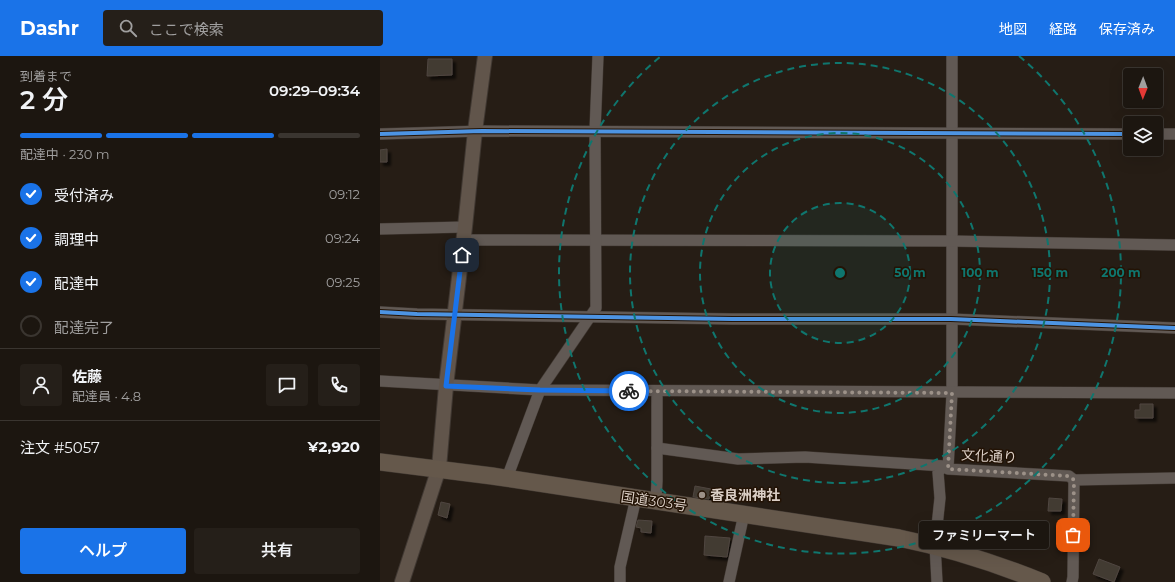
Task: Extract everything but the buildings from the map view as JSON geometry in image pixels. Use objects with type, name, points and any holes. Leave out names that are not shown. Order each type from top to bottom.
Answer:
[{"type":"highway","name":"国道303号","points":[[380,462],[439,468],[899,538],[935,545],[1009,569],[1042,582]]},
{"type":"main road","points":[[402,582],[439,468],[446,386],[485,56]]},
{"type":"street","points":[[507,478],[540,390],[596,308],[595,240],[598,56]]},
{"type":"street","name":"文化通り","points":[[952,56],[952,393],[948,469],[1069,476],[1074,480]]},
{"type":"street","points":[[380,134],[475,131],[1123,134]]},
{"type":"street","points":[[1163,134],[1175,134]]},
{"type":"street","points":[[380,228],[595,240],[951,241],[1175,245]]},
{"type":"street","points":[[380,312],[732,319],[951,319],[1175,328]]},
{"type":"street","points":[[380,381],[446,386],[540,390],[1175,393]]},
{"type":"street","points":[[656,500],[657,391]]},
{"type":"street","points":[[657,448],[738,459],[805,457],[944,466],[938,472],[940,498],[935,545],[937,582]]},
{"type":"street","points":[[1072,582],[1074,480],[1175,478]]},
{"type":"street","points":[[620,582],[620,567],[636,498]]},
{"type":"street","points":[[729,582],[744,514]]},
{"type":"cycle path","points":[[380,134],[482,131],[1123,134]]},
{"type":"cycle path","points":[[380,312],[417,314],[732,319],[951,319],[1175,328]]},
{"type":"way so far","points":[[629,391],[952,393],[948,469],[1069,476],[1074,480],[1073,535]]},
{"type":"place","name":"香良洲神社","points":[[702,495]]},
{"type":"place","name":"ファミリーマート","points":[[1073,535]]},
{"type":"route","points":[[462,255],[446,386],[540,390],[629,391]]}]
